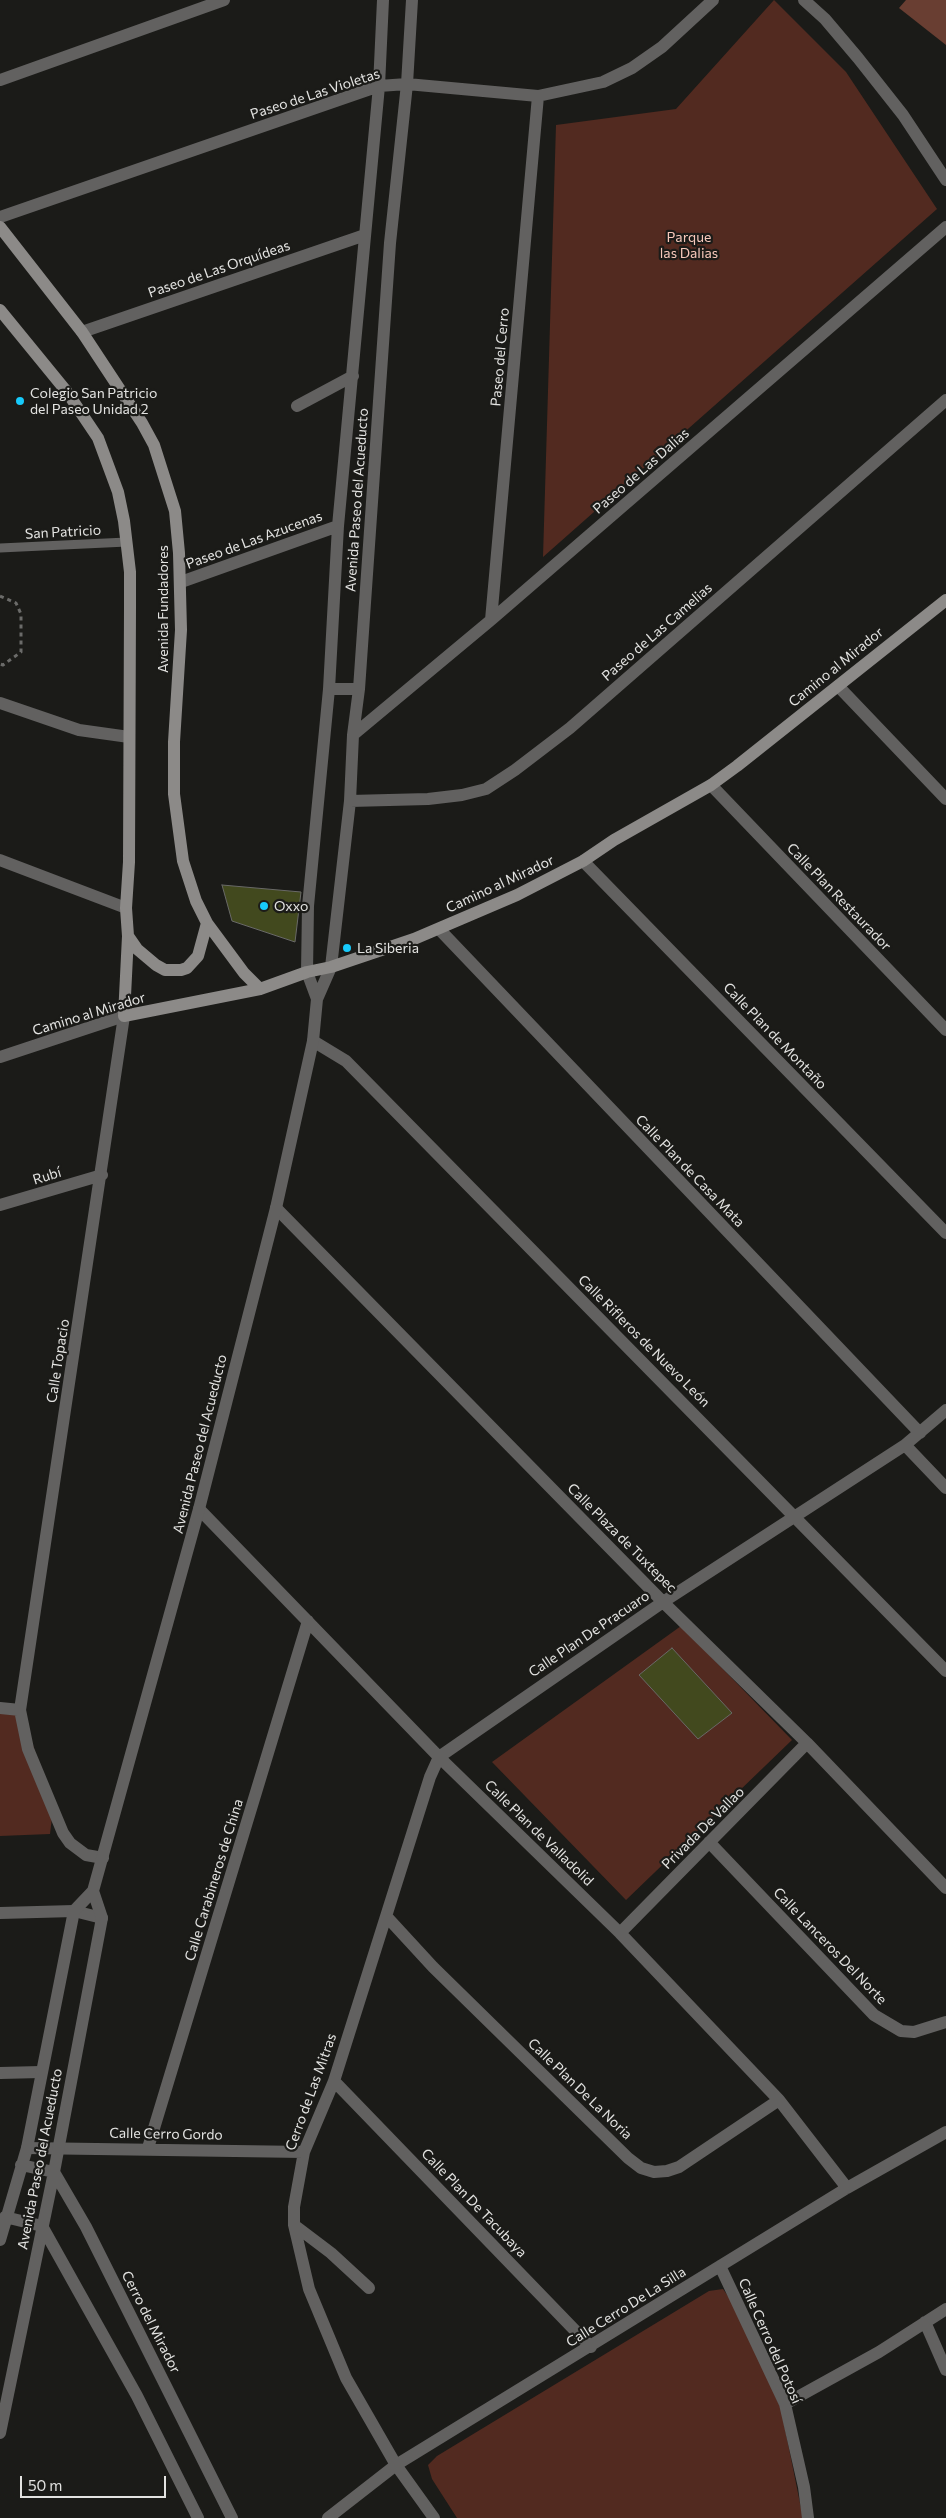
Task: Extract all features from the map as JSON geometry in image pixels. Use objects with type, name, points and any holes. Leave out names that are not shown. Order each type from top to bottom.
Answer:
[{"type":"main road","name":"Avenida Fundadores","points":[[0,227],[82,332],[154,444],[175,511],[181,582],[181,630],[174,742],[176,820],[182,861],[188,881],[207,923],[240,968],[260,989]]},
{"type":"main road","points":[[0,310],[67,392],[98,438],[118,492],[127,542],[130,580],[126,908],[128,936],[124,1016]]},
{"type":"main road","name":"Camino al Mirador","points":[[124,1016],[260,989],[307,972],[392,948],[517,895],[583,861],[614,840],[711,784],[946,600]]},
{"type":"main road","points":[[128,936],[137,948],[156,965],[165,970],[181,970],[187,968],[198,956],[207,923]]},
{"type":"street","points":[[0,80],[224,0]]},
{"type":"street","name":"Avenida Paseo del Acueducto","points":[[317,1000],[307,972],[308,906],[329,688],[338,526],[379,86],[382,0]]},
{"type":"street","name":"Avenida Paseo del Acueducto","points":[[0,2240],[3,2218],[27,2148],[74,1911],[93,1891],[199,1510],[276,1208],[313,1041],[317,1000],[330,967],[350,800],[353,735],[359,689],[390,243],[407,84],[412,0]]},
{"type":"street","name":"Paseo de Las Violetas","points":[[0,217],[379,86],[407,84],[538,96],[603,82],[632,68],[662,47],[713,0]]},
{"type":"street","points":[[804,0],[825,19],[903,115],[946,180]]},
{"type":"street","name":"Paseo del Cerro","points":[[491,620],[538,96]]},
{"type":"street","name":"Paseo de Las Dalias","points":[[353,735],[491,620],[946,228]]},
{"type":"street","name":"Paseo de Las Orquídeas","points":[[82,332],[365,235]]},
{"type":"street","points":[[296,406],[353,376]]},
{"type":"street","name":"Paseo de Las Camelias","points":[[350,800],[428,799],[462,795],[486,789],[515,770],[577,721],[946,400]]},
{"type":"street","name":"Paseo de Las Azucenas","points":[[181,582],[338,526]]},
{"type":"street","points":[[838,686],[946,799]]},
{"type":"street","points":[[329,688],[359,689]]},
{"type":"street","points":[[0,703],[79,730],[129,737]]},
{"type":"street","name":"Calle Plan Restaurador","points":[[711,784],[946,1030]]},
{"type":"street","points":[[0,860],[126,908]]},
{"type":"street","name":"Calle Plan de Montaño","points":[[583,861],[946,1233]]},
{"type":"street","name":"Calle Plan de Casa Mata","points":[[439,929],[920,1433]]},
{"type":"street","name":"Camino al Mirador","points":[[0,1057],[124,1016]]},
{"type":"street","name":"Calle Topacio","points":[[20,1710],[102,1174],[124,1016]]},
{"type":"street","name":"Calle Rifleros de Nuevo León","points":[[313,1041],[346,1061],[796,1516],[946,1671]]},
{"type":"street","name":"Rubí","points":[[0,1206],[102,1174]]},
{"type":"street","name":"Calle Plaza de Tuxtepec","points":[[276,1208],[664,1602],[807,1743],[946,1888]]},
{"type":"street","name":"Calle Plan De Pracuaro","points":[[439,1757],[664,1602],[904,1445],[946,1410]]},
{"type":"street","points":[[904,1445],[946,1488]]},
{"type":"street","name":"Calle Plan de Valladolid","points":[[199,1510],[439,1757],[620,1933],[779,2100],[847,2188]]},
{"type":"street","name":"Calle Carabineros de China","points":[[148,2148],[308,1621]]},
{"type":"street","points":[[0,1708],[20,1710],[28,1749],[63,1833],[70,1843],[86,1855],[103,1858]]},
{"type":"street","name":"Privada De Vallao","points":[[620,1933],[807,1743]]},
{"type":"street","points":[[387,1917],[430,1777],[439,1757]]},
{"type":"street","name":"Calle Lanceros Del Norte","points":[[709,1842],[874,2014],[901,2031],[914,2032],[946,2022]]},
{"type":"street","name":"Avenida Paseo del Acueducto","points":[[0,2433],[59,2148],[102,1918],[93,1891]]},
{"type":"street","points":[[0,1913],[74,1911],[102,1918]]},
{"type":"street","name":"Cerro de Las Mitras","points":[[387,1917],[334,2080],[304,2152],[294,2207],[294,2225],[309,2289],[346,2378],[396,2466],[434,2518]]},
{"type":"street","name":"Calle Plan De La Noria","points":[[387,1917],[433,1967],[628,2158],[641,2168],[654,2172],[667,2171],[679,2167],[779,2100]]},
{"type":"street","points":[[0,2073],[42,2072]]},
{"type":"street","name":"Calle Plan De Tacubaya","points":[[334,2080],[591,2347]]},
{"type":"street","name":"Calle Cerro De La Silla","points":[[328,2518],[396,2466],[847,2188],[946,2132]]},
{"type":"street","name":"Calle Cerro Gordo","points":[[27,2148],[148,2148],[304,2152]]},
{"type":"street","points":[[22,2165],[54,2172]]},
{"type":"street","name":"Cerro del Mirador","points":[[54,2172],[86,2227],[185,2420],[232,2518]]},
{"type":"street","points":[[3,2218],[42,2226],[137,2396],[198,2518]]},
{"type":"street","points":[[294,2225],[331,2254],[369,2288]]},
{"type":"street","name":"Calle Cerro del Potosí","points":[[720,2266],[784,2404],[804,2486],[808,2518]]},
{"type":"street","points":[[784,2404],[879,2352],[946,2309]]},
{"type":"street","points":[[925,2322],[946,2370]]},
{"type":"lane","name":"San Patricio","points":[[0,548],[127,542]]},
{"type":"path","points":[[0,596],[16,604],[21,614],[22,642],[22,652],[3,665],[0,664]]},
{"type":"green space","name":"Parque las Dalias","points":[[774,0],[846,72],[937,209],[543,557],[556,125],[676,109]]},
{"type":"green space","points":[[681,1626],[792,1740],[626,1900],[492,1762]]},
{"type":"green space","points":[[0,1712],[23,1713],[53,1809],[50,1834],[0,1836]]},
{"type":"green space","points":[[723,2289],[737,2309],[781,2409],[803,2518],[457,2518],[432,2479],[428,2465],[437,2456],[709,2291]]},
{"type":"shaded area","points":[[906,0],[946,0],[946,45],[899,8]]},
{"type":"building","name":"Oxxo","points":[[222,885],[301,892],[295,942],[232,921]]},
{"type":"building","points":[[672,1648],[732,1713],[698,1739],[639,1675]]},
{"type":"place","name":"Colegio San Patricio del Paseo Unidad 2","points":[[20,401]]},
{"type":"place","name":"Oxxo","points":[[264,906]]},
{"type":"place","name":"La Siberia","points":[[347,948]]}]
